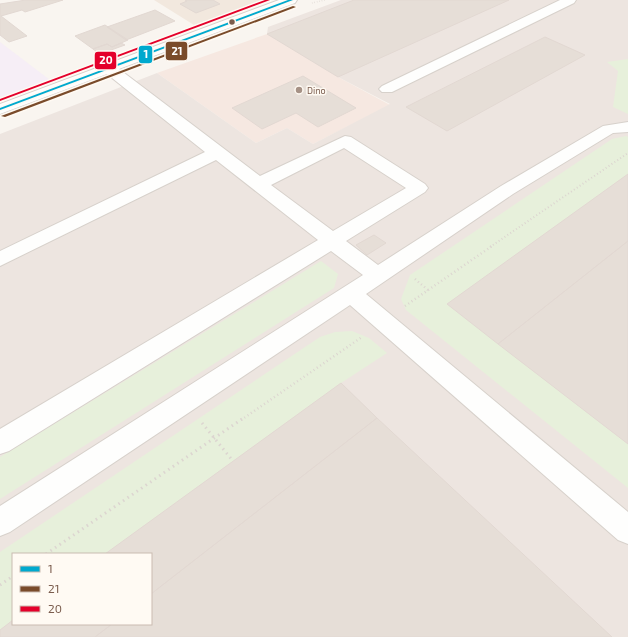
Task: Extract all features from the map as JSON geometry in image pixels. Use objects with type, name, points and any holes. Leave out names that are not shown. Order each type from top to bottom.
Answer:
[{"type":"street","points":[[0,109],[291,0]]},
{"type":"street","points":[[387,89],[570,0]]},
{"type":"street","points":[[108,68],[378,276]]},
{"type":"street","points":[[0,522],[351,294],[507,190],[609,129],[628,127]]},
{"type":"street","points":[[0,443],[419,188],[346,141],[258,184]]},
{"type":"street","points":[[0,259],[218,152]]},
{"type":"street","points":[[351,294],[382,323],[628,530]]},
{"type":"path","points":[[47,553],[628,153]]},
{"type":"path","points":[[186,402],[233,461]]},
{"type":"path","points":[[0,585],[12,577]]},
{"type":"shaded area","points":[[154,0],[267,0],[194,25]]},
{"type":"shaded area","points":[[341,0],[628,0],[628,637],[0,637],[0,134],[157,73],[256,143],[287,128],[313,144],[390,104],[338,77],[267,34],[268,27]]},
{"type":"shaded area","points":[[267,34],[338,77],[390,105],[313,144],[287,128],[256,143],[157,73]]},
{"type":"shaded area","points":[[0,42],[50,80],[0,98]]},
{"type":"green space","points":[[628,59],[628,114],[613,107],[618,71],[607,62]]},
{"type":"green space","points":[[626,136],[628,137],[628,174],[447,304],[628,444],[628,488],[406,310],[401,299],[410,275],[612,139]]},
{"type":"green space","points":[[321,261],[338,274],[334,288],[0,499],[0,457]]},
{"type":"green space","points":[[352,331],[369,338],[387,353],[341,383],[106,553],[12,553],[12,621],[0,630],[0,552],[320,337],[335,332]]},
{"type":"building","points":[[26,0],[63,0],[25,12],[22,10],[1,16],[27,36],[9,42],[0,35],[0,4]]},
{"type":"building","points":[[185,0],[213,0],[220,4],[196,13],[180,4],[187,1]]},
{"type":"building","points":[[354,0],[509,0],[338,77],[267,34]]},
{"type":"building","points":[[155,10],[175,21],[126,40],[107,27]]},
{"type":"building","points":[[105,25],[128,40],[112,47],[107,44],[93,49],[75,36]]},
{"type":"building","points":[[545,37],[585,55],[447,131],[406,107]]},
{"type":"building","points":[[121,43],[125,45],[100,54],[93,49],[107,44],[112,47]]},
{"type":"building","name":"Dino","points":[[303,76],[356,108],[318,127],[296,113],[262,129],[232,108]]},
{"type":"building","points":[[628,174],[628,241],[498,344],[447,304]]},
{"type":"building","points":[[374,235],[386,243],[367,255],[356,245]]},
{"type":"building","points":[[628,241],[628,444],[498,344]]},
{"type":"building","points":[[341,383],[377,418],[152,593],[152,553],[106,553]]},
{"type":"building","points":[[377,418],[612,637],[95,637],[111,625],[152,625],[152,593]]},
{"type":"building","points":[[12,621],[12,625],[111,625],[95,637],[0,637],[0,630]]},
{"type":"transit line","name":"20","points":[[0,100],[268,0]]},
{"type":"transit line","name":"1","points":[[0,109],[291,0]]},
{"type":"transit line","name":"21","points":[[3,116],[294,7]]},
{"type":"place","name":"Dino","points":[[299,90]]}]
